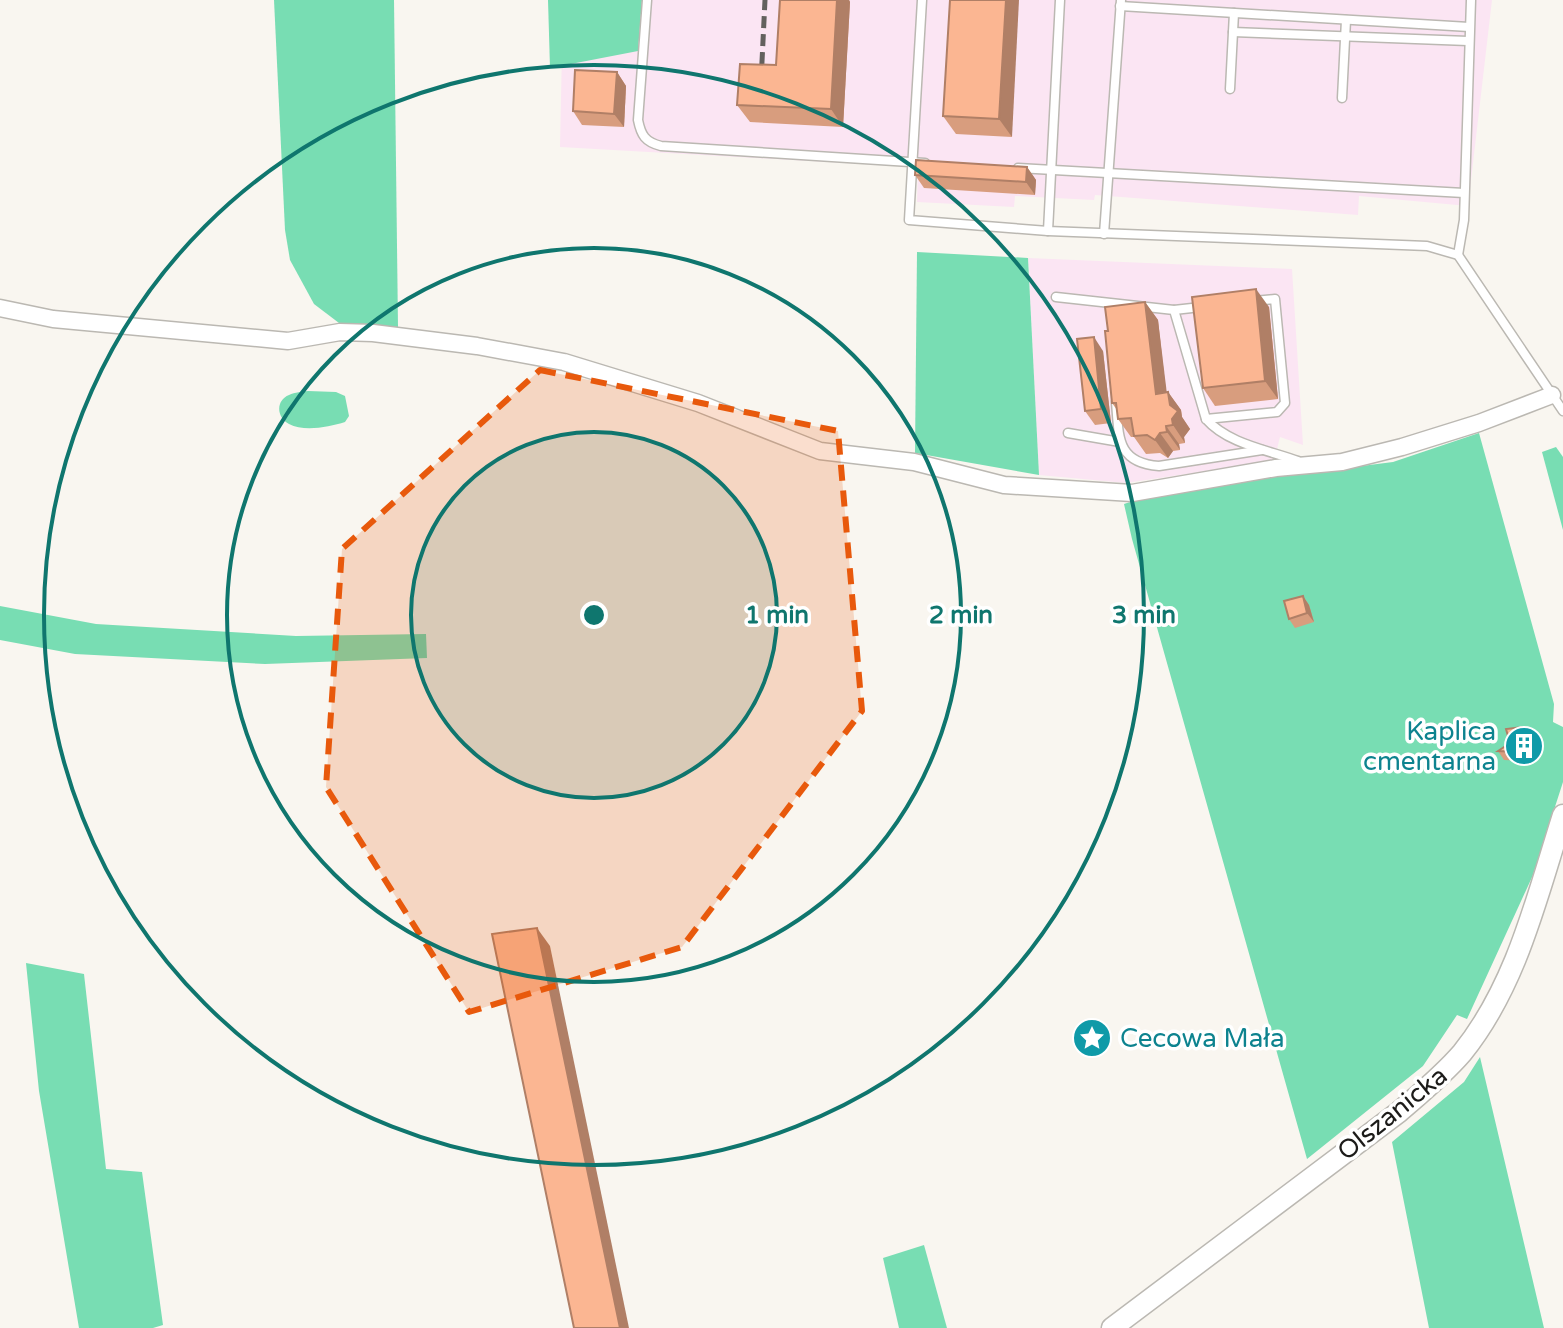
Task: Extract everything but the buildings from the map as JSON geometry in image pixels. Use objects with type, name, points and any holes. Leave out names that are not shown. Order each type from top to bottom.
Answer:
[{"type":"street","points":[[0,308],[53,319],[288,341],[340,332],[477,346],[564,362],[653,389],[698,403],[820,451],[914,462],[1004,485],[1132,493],[1307,464],[1342,462],[1479,423],[1552,395]]},
{"type":"street","name":"Olszanicka","points":[[1112,1328],[1399,1112],[1460,1055],[1481,1026],[1510,970],[1563,815]]},
{"type":"lane","points":[[647,0],[638,120],[644,138],[651,143],[937,163]]},
{"type":"lane","points":[[922,0],[909,220],[1104,234],[1427,246],[1458,255],[1563,411]]},
{"type":"lane","points":[[1048,231],[1060,0]]},
{"type":"lane","points":[[1458,255],[1464,220],[1471,0]]},
{"type":"lane","points":[[1104,234],[1120,3],[1469,27]]},
{"type":"lane","points":[[1230,89],[1234,13]]},
{"type":"lane","points":[[1342,98],[1346,20]]},
{"type":"lane","points":[[1233,32],[1468,41]]},
{"type":"lane","points":[[1014,168],[1464,193]]},
{"type":"lane","points":[[1056,297],[1174,310],[1217,305]]},
{"type":"lane","points":[[1206,419],[1277,412],[1285,403],[1275,299],[1246,302]]},
{"type":"lane","points":[[1105,301],[1106,317]]},
{"type":"lane","points":[[1174,310],[1206,419],[1223,434],[1307,464]]},
{"type":"lane","points":[[1115,395],[1120,442],[1126,453],[1146,465],[1159,466],[1265,450]]},
{"type":"lane","points":[[1068,433],[1120,442]]},
{"type":"highlighted area","points":[[540,370],[838,431],[862,711],[682,947],[469,1012],[326,787],[342,549]]},
{"type":"shaded area","points":[[563,0],[1492,0],[1468,206],[1359,196],[1358,215],[1095,195],[1094,200],[1015,196],[1014,207],[917,202],[918,167],[560,147]]},
{"type":"shaded area","points":[[1028,258],[1292,269],[1303,445],[1280,437],[1274,461],[1126,483],[1039,475]]},
{"type":"green space","points":[[274,0],[394,0],[398,327],[339,323],[314,304],[290,260],[285,230]]},
{"type":"green space","points":[[548,0],[642,0],[638,51],[550,68]]},
{"type":"green space","points":[[917,252],[1028,258],[1039,475],[915,453]]},
{"type":"green space","points":[[308,391],[336,392],[345,396],[349,416],[345,422],[309,428],[285,421],[279,409],[285,397]]},
{"type":"green space","points":[[1479,433],[1554,704],[1553,722],[1563,727],[1563,782],[1533,875],[1467,1019],[1457,1015],[1423,1066],[1307,1159],[1124,504],[1154,494],[1284,471],[1338,469],[1393,462]]},
{"type":"green space","points":[[1556,447],[1563,457],[1563,530],[1542,452]]},
{"type":"green space","points":[[0,606],[96,624],[296,636],[426,634],[427,658],[265,664],[75,654],[0,640]]},
{"type":"green space","points":[[26,963],[84,974],[106,1169],[142,1172],[163,1325],[153,1328],[79,1328],[39,1091]]},
{"type":"green space","points":[[1480,1057],[1544,1328],[1429,1328],[1392,1142],[1464,1082]]},
{"type":"green space","points":[[924,1245],[947,1328],[899,1328],[883,1258]]},
{"type":"railway","points":[[761,82],[765,0]]},
{"type":"place","name":"Kaplica cmentarna","points":[[1524,746]]},
{"type":"place","name":"Cecowa Mała","points":[[1092,1038]]}]
